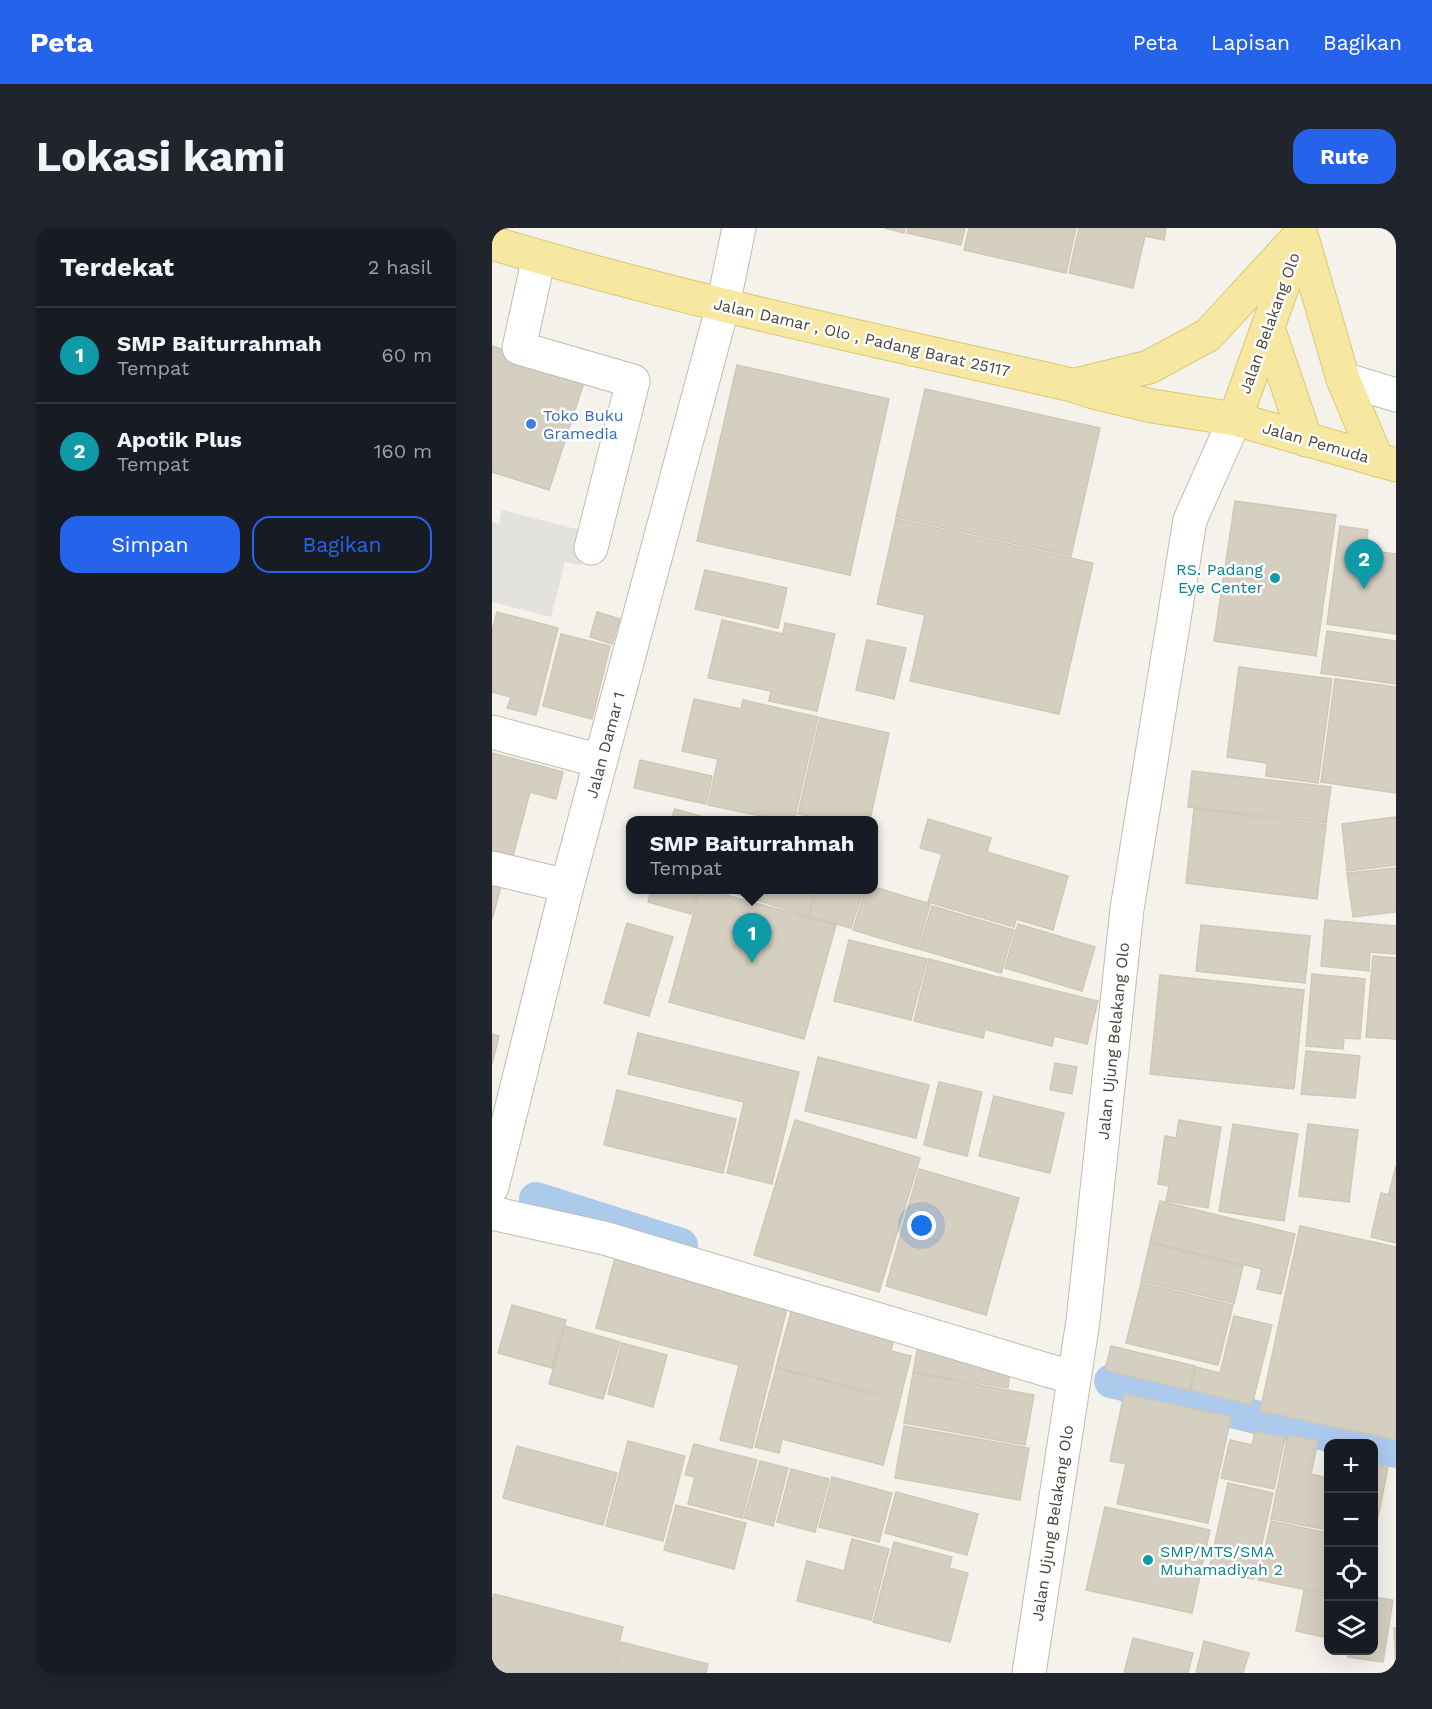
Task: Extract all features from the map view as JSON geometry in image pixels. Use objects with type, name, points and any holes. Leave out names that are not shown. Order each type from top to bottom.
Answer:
[{"type":"main road","name":"Jalan Belakang Olo","points":[[1235,419],[1302,231]]},
{"type":"main road","points":[[1302,231],[1343,379],[1386,463]]},
{"type":"main road","points":[[1072,385],[1149,367],[1208,336],[1302,231]]},
{"type":"main road","name":"Jalan Damar , Olo , Padang Barat 25117","points":[[492,243],[723,305],[1072,385],[1152,406],[1235,419]]},
{"type":"main road","points":[[1268,328],[1306,440]]},
{"type":"main road","name":"Jalan Pemuda","points":[[1235,419],[1386,463]]},
{"type":"street","name":"Jalan Damar 1","points":[[494,1178],[567,886],[723,305],[738,228]]},
{"type":"street","points":[[539,257],[519,348],[633,381],[591,548]]},
{"type":"street","points":[[1343,379],[1396,395]]},
{"type":"street","name":"Jalan Ujung Belakang Olo","points":[[1029,1673],[1083,1321],[1127,909],[1190,520],[1235,419]]},
{"type":"street","points":[[492,732],[600,761]]},
{"type":"street","points":[[492,868],[567,886]]},
{"type":"street","points":[[492,1213],[604,1238],[1075,1375]]},
{"type":"shaded area","points":[[502,510],[588,532],[580,565],[565,562],[551,617],[492,602],[492,522],[499,524]]},
{"type":"building","points":[[885,228],[905,228],[904,233]]},
{"type":"building","points":[[908,228],[965,228],[961,245],[907,233]]},
{"type":"building","points":[[969,228],[1076,228],[1066,273],[964,250]]},
{"type":"building","points":[[1079,228],[1166,228],[1164,240],[1145,236],[1133,288],[1069,273]]},
{"type":"building","name":"Toko Buku Gramedia","points":[[492,346],[586,376],[549,490],[492,472]]},
{"type":"building","points":[[737,365],[889,399],[850,575],[697,541]]},
{"type":"building","points":[[925,389],[1100,428],[1071,556],[896,517]]},
{"type":"building","name":"RS. Padang Eye Center","points":[[1235,501],[1336,515],[1316,656],[1214,641]]},
{"type":"building","points":[[896,519],[1093,563],[1059,714],[910,681],[925,615],[877,604]]},
{"type":"building","points":[[1340,526],[1368,530],[1365,550],[1396,554],[1396,634],[1327,624]]},
{"type":"building","points":[[705,570],[787,588],[778,628],[695,609]]},
{"type":"building","points":[[497,612],[558,628],[536,715],[507,708],[511,697],[492,692],[492,631]]},
{"type":"building","points":[[597,612],[620,619],[612,644],[590,637]]},
{"type":"building","points":[[722,620],[783,634],[785,623],[835,634],[817,711],[769,701],[771,691],[708,678]]},
{"type":"building","points":[[1327,631],[1396,641],[1396,684],[1321,673]]},
{"type":"building","points":[[561,634],[610,646],[592,719],[543,706]]},
{"type":"building","points":[[867,640],[906,648],[894,699],[856,690]]},
{"type":"building","points":[[1239,667],[1332,679],[1318,783],[1266,776],[1267,763],[1227,757]]},
{"type":"building","points":[[1335,679],[1396,687],[1396,793],[1321,782]]},
{"type":"building","points":[[694,699],[741,709],[743,700],[818,717],[795,816],[761,816],[708,805],[718,759],[682,751]]},
{"type":"building","points":[[820,718],[889,733],[871,816],[798,814]]},
{"type":"building","points":[[492,753],[563,772],[556,799],[530,792],[511,863],[492,858]]},
{"type":"building","points":[[640,760],[712,776],[706,804],[634,788]]},
{"type":"building","points":[[1192,771],[1331,787],[1326,823],[1188,807]]},
{"type":"building","points":[[675,809],[700,816],[672,816]]},
{"type":"building","points":[[1194,809],[1326,825],[1317,899],[1186,883]]},
{"type":"building","points":[[1396,817],[1396,865],[1347,871],[1342,824]]},
{"type":"building","points":[[928,819],[991,838],[987,852],[1068,876],[1053,930],[1016,919],[1014,927],[928,902],[942,854],[920,848]]},
{"type":"building","points":[[1396,868],[1396,912],[1353,917],[1347,873]]},
{"type":"building","points":[[492,880],[502,883],[492,919]]},
{"type":"building","points":[[878,888],[930,904],[917,949],[853,930],[864,894],[878,894]]},
{"type":"building","points":[[650,894],[698,894],[691,914],[648,902]]},
{"type":"building","points":[[699,894],[723,894],[836,925],[804,1039],[669,1002]]},
{"type":"building","points":[[736,894],[814,894],[808,916]]},
{"type":"building","points":[[816,894],[862,894],[851,928],[809,916]]},
{"type":"building","points":[[932,906],[1014,930],[1001,973],[919,949]]},
{"type":"building","points":[[1325,920],[1396,926],[1396,954],[1370,952],[1369,971],[1321,966]]},
{"type":"building","points":[[627,923],[673,937],[649,1016],[604,1003]]},
{"type":"building","points":[[1018,924],[1095,947],[1082,991],[1005,968]]},
{"type":"building","points":[[1201,925],[1310,936],[1305,983],[1196,971]]},
{"type":"building","points":[[849,940],[927,959],[911,1020],[834,1001]]},
{"type":"building","points":[[1373,956],[1396,958],[1396,1039],[1366,1037]]},
{"type":"building","points":[[929,959],[998,977],[983,1038],[914,1021]]},
{"type":"building","points":[[1312,974],[1365,979],[1360,1039],[1344,1038],[1343,1049],[1306,1046]]},
{"type":"building","points":[[1160,975],[1304,990],[1294,1089],[1150,1074]]},
{"type":"building","points":[[1000,977],[1098,1001],[1087,1044],[1054,1036],[1052,1046],[987,1030]]},
{"type":"building","points":[[638,1033],[799,1072],[772,1184],[727,1173],[744,1102],[628,1074]]},
{"type":"building","points":[[492,1034],[499,1036],[492,1064]]},
{"type":"building","points":[[1306,1051],[1360,1056],[1355,1098],[1301,1094]]},
{"type":"building","points":[[818,1057],[929,1085],[916,1138],[805,1111]]},
{"type":"building","points":[[1055,1063],[1077,1067],[1072,1094],[1050,1090]]},
{"type":"building","points":[[939,1082],[982,1092],[967,1156],[924,1145]]},
{"type":"building","points":[[617,1090],[736,1119],[723,1173],[604,1145]]},
{"type":"building","points":[[994,1096],[1064,1113],[1050,1173],[979,1156]]},
{"type":"building","points":[[795,1120],[920,1158],[879,1292],[754,1255]]},
{"type":"building","points":[[1179,1120],[1221,1127],[1208,1208],[1166,1201],[1169,1186],[1158,1184],[1165,1136],[1176,1138]]},
{"type":"building","points":[[1233,1124],[1298,1134],[1284,1221],[1219,1211]]},
{"type":"building","points":[[1308,1124],[1358,1130],[1349,1202],[1299,1196]]},
{"type":"building","points":[[1396,1166],[1396,1195],[1389,1193]]},
{"type":"building","points":[[919,1169],[1019,1198],[986,1315],[886,1286]]},
{"type":"building","points":[[1381,1193],[1396,1196],[1396,1243],[1371,1237]]},
{"type":"building","points":[[1160,1201],[1295,1234],[1281,1294],[1257,1289],[1262,1269],[1150,1242]]},
{"type":"building","points":[[1300,1226],[1396,1247],[1396,1440],[1260,1411]]},
{"type":"building","points":[[1150,1243],[1243,1266],[1234,1303],[1141,1281]]},
{"type":"building","points":[[617,1251],[789,1300],[752,1448],[720,1440],[739,1365],[596,1328]]},
{"type":"building","points":[[1141,1283],[1233,1305],[1218,1365],[1126,1343]]},
{"type":"building","points":[[794,1301],[895,1331],[891,1351],[911,1356],[900,1399],[776,1367]]},
{"type":"building","points":[[512,1305],[566,1320],[552,1368],[498,1353]]},
{"type":"building","points":[[1234,1316],[1272,1325],[1252,1405],[1191,1390],[1196,1367],[1220,1373]]},
{"type":"building","points":[[565,1326],[620,1342],[603,1399],[549,1384]]},
{"type":"building","points":[[919,1341],[1011,1362],[1008,1388],[913,1372]]},
{"type":"building","points":[[622,1343],[667,1355],[653,1407],[608,1394]]},
{"type":"building","points":[[1111,1346],[1195,1366],[1189,1390],[1105,1370]]},
{"type":"building","points":[[776,1368],[900,1401],[883,1465],[782,1439],[779,1453],[755,1447]]},
{"type":"building","points":[[913,1373],[1034,1395],[1025,1445],[904,1423]]},
{"type":"building","points":[[1124,1394],[1231,1417],[1208,1523],[1117,1504],[1126,1464],[1110,1461]]},
{"type":"building","points":[[904,1426],[1029,1448],[1020,1500],[895,1478]]},
{"type":"building","points":[[1255,1432],[1285,1438],[1274,1489],[1221,1478],[1230,1440],[1252,1445]]},
{"type":"building","points":[[1288,1435],[1318,1441],[1311,1474],[1324,1477],[1324,1529],[1271,1519]]},
{"type":"building","points":[[628,1441],[685,1456],[663,1541],[606,1526]]},
{"type":"building","points":[[694,1444],[757,1460],[742,1518],[688,1504],[695,1477],[685,1475]]},
{"type":"building","points":[[517,1446],[617,1473],[603,1525],[503,1498]]},
{"type":"building","points":[[760,1461],[788,1468],[773,1526],[744,1518]]},
{"type":"building","points":[[1378,1465],[1388,1467],[1378,1518]]},
{"type":"building","points":[[791,1469],[829,1479],[815,1532],[777,1522]]},
{"type":"building","points":[[832,1477],[892,1493],[879,1542],[819,1527]]},
{"type":"building","points":[[1228,1483],[1273,1493],[1254,1579],[1209,1569]]},
{"type":"building","points":[[896,1492],[978,1514],[967,1555],[885,1533]]},
{"type":"building","points":[[676,1505],[746,1523],[734,1569],[664,1550]]},
{"type":"building","name":"SMP/MTS/SMA Muhamadiyah 2","points":[[1105,1507],[1210,1530],[1192,1613],[1086,1590]]},
{"type":"building","points":[[1271,1521],[1324,1532],[1324,1593],[1258,1580]]},
{"type":"building","points":[[852,1539],[889,1549],[871,1620],[797,1601],[807,1561],[844,1571]]},
{"type":"building","points":[[894,1542],[952,1557],[949,1568],[968,1573],[950,1642],[873,1622]]},
{"type":"building","points":[[1304,1591],[1324,1595],[1324,1637],[1296,1631]]},
{"type":"building","points":[[494,1594],[623,1627],[611,1673],[492,1673],[492,1600]]},
{"type":"building","points":[[1378,1598],[1393,1600],[1383,1662],[1348,1657],[1348,1655],[1378,1655]]},
{"type":"building","points":[[1394,1628],[1396,1628],[1396,1673]]},
{"type":"building","points":[[1133,1638],[1193,1653],[1188,1673],[1124,1673]]},
{"type":"building","points":[[1204,1641],[1249,1653],[1243,1673],[1196,1673]]},
{"type":"building","points":[[621,1642],[708,1664],[706,1673],[613,1673]]},
{"type":"waterway","points":[[536,1199],[681,1245]]},
{"type":"waterway","points":[[1111,1381],[1345,1439]]},
{"type":"waterway","points":[[1378,1447],[1396,1451]]},
{"type":"place","name":"Toko Buku Gramedia","points":[[531,424]]},
{"type":"place","name":"RS. Padang Eye Center","points":[[1275,578]]},
{"type":"place","name":"Apotik Plus","points":[[1364,589]]},
{"type":"place","name":"SMP Baiturrahmah","points":[[752,963]]},
{"type":"place","name":"SMP/MTS/SMA Muhamadiyah 2","points":[[1148,1560]]}]
